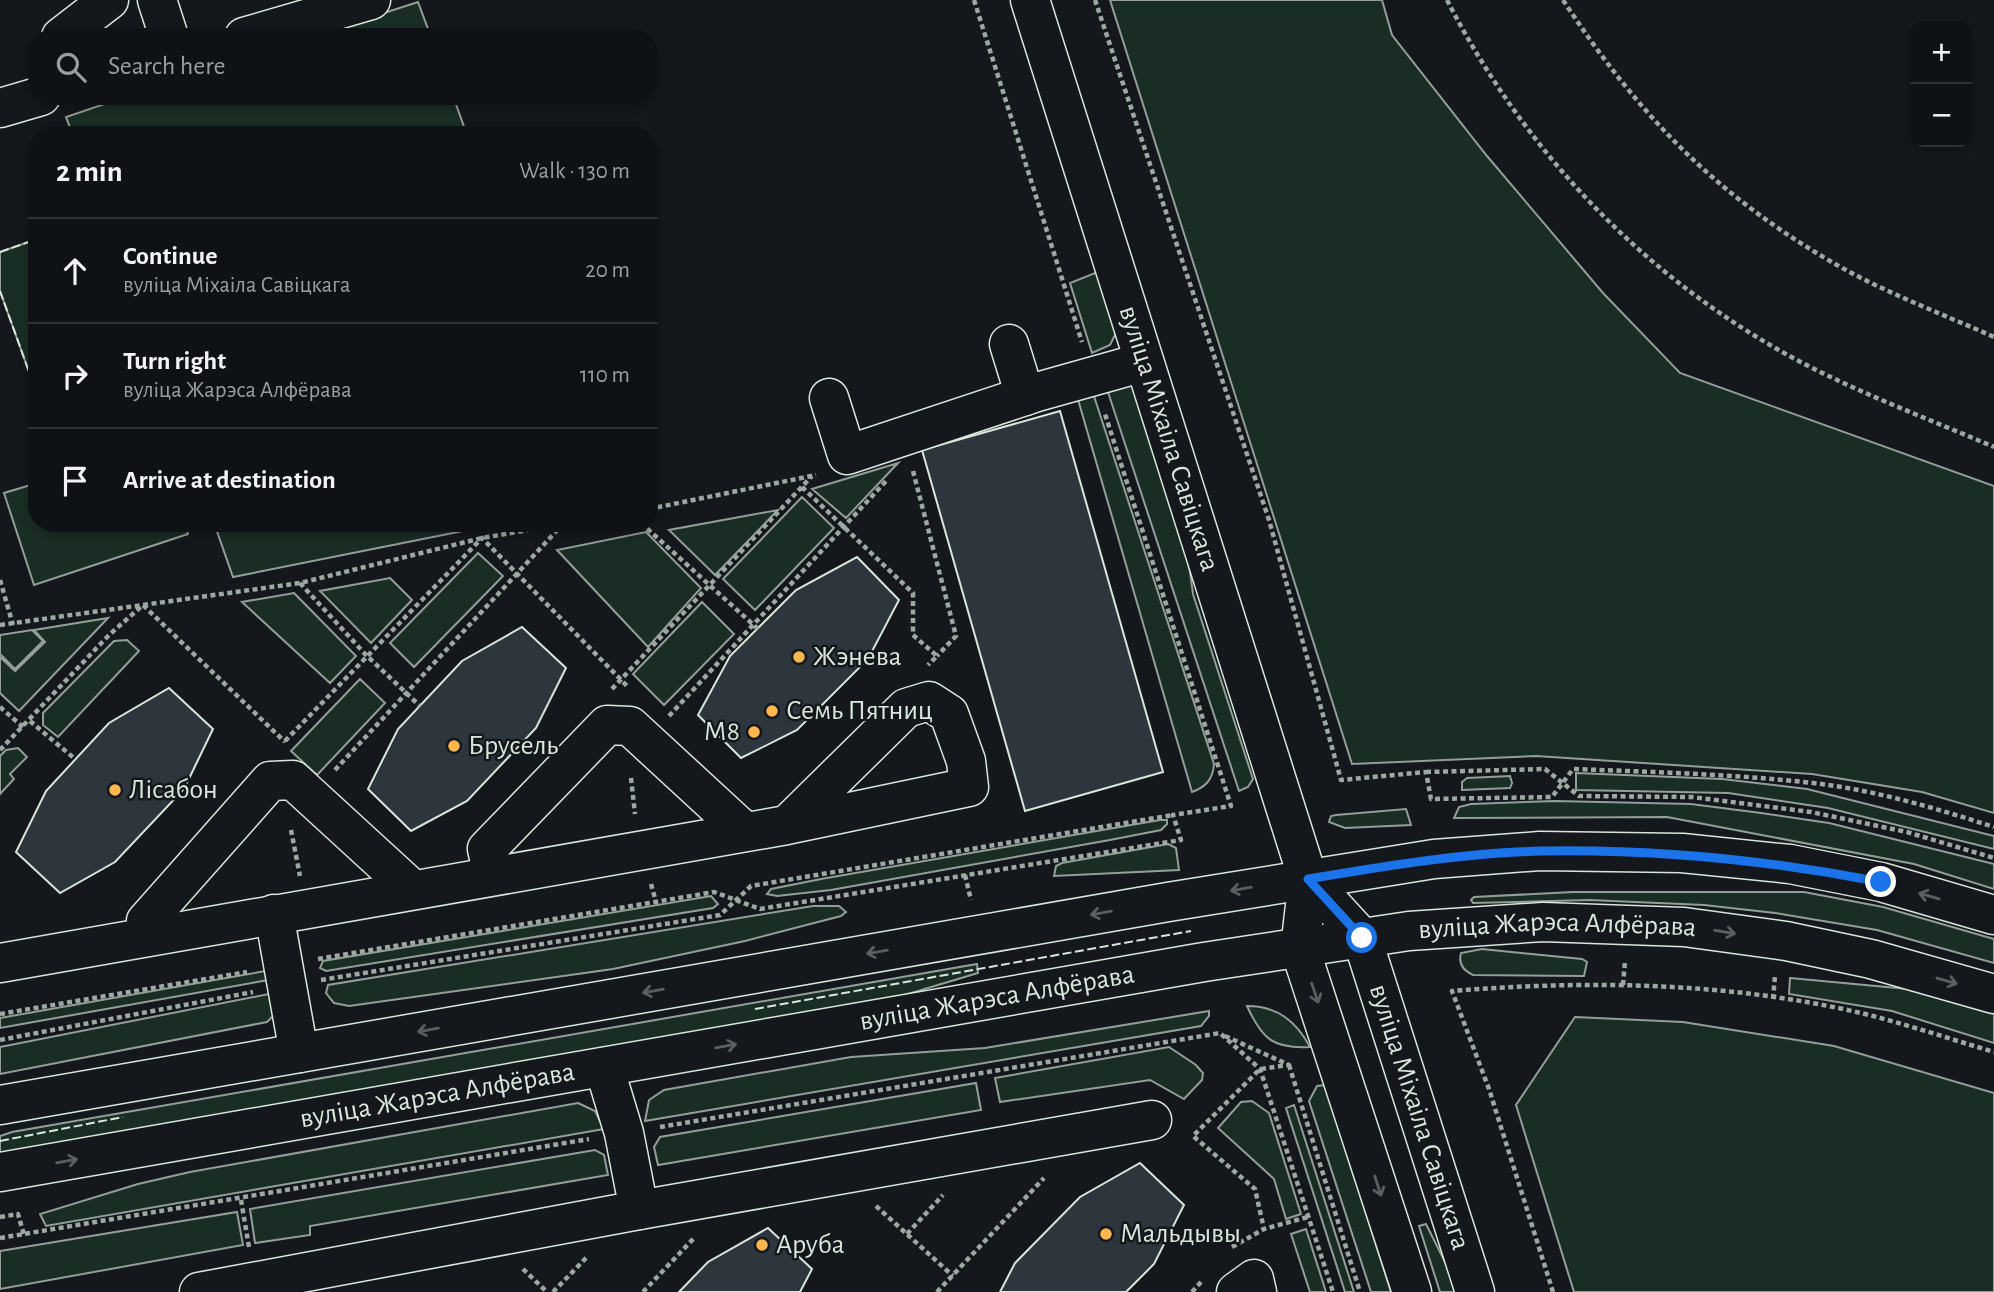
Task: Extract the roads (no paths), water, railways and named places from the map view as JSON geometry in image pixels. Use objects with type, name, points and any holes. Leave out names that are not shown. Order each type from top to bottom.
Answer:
[{"type":"main road","points":[[73,28],[109,0]]},
{"type":"main road","points":[[157,0],[166,28]]},
{"type":"main road","points":[[256,22],[371,0]]},
{"type":"main road","name":"вуліца Міхаіла Савіцкага","points":[[1030,0],[1308,879],[1300,949],[1412,1292]]},
{"type":"main road","points":[[0,108],[28,100]]},
{"type":"main road","points":[[1009,344],[1026,396]]},
{"type":"main road","points":[[829,398],[848,455],[1026,396],[1144,362]]},
{"type":"main road","points":[[493,876],[487,849],[607,725],[633,721],[745,832]]},
{"type":"main road","points":[[149,936],[146,921],[270,781],[295,788],[413,890]]},
{"type":"main road","points":[[0,963],[787,825]]},
{"type":"main road","points":[[0,1105],[1434,859],[1540,851],[1682,853],[1790,864],[1868,879],[1994,915]]},
{"type":"main road","name":"вуліца Міхаіла Савіцкага","points":[[1308,879],[1362,938],[1475,1292]]},
{"type":"main road","points":[[274,914],[299,1053]]},
{"type":"main road","name":"вуліца Жарэса Алфёрава","points":[[0,1172],[1204,962],[1409,931],[1543,922],[1684,926],[1786,941],[1871,959],[1994,994]]},
{"type":"main road","points":[[604,1067],[624,1133],[639,1210]]},
{"type":"main road","points":[[199,1292],[639,1210],[1166,1130]]},
{"type":"main road","points":[[317,1292],[343,1265]]},
{"type":"main road","points":[[1236,1292],[1254,1279],[1257,1292]]},
{"type":"place","name":"Жэнева","points":[[799,657]]},
{"type":"place","name":"Семь Пятниц","points":[[772,711]]},
{"type":"place","name":"М8","points":[[754,732]]},
{"type":"place","name":"Брусель","points":[[454,746]]},
{"type":"place","name":"Лісабон","points":[[115,790]]},
{"type":"place","name":"Мальдывы","points":[[1106,1234]]},
{"type":"place","name":"Аруба","points":[[762,1245]]}]
